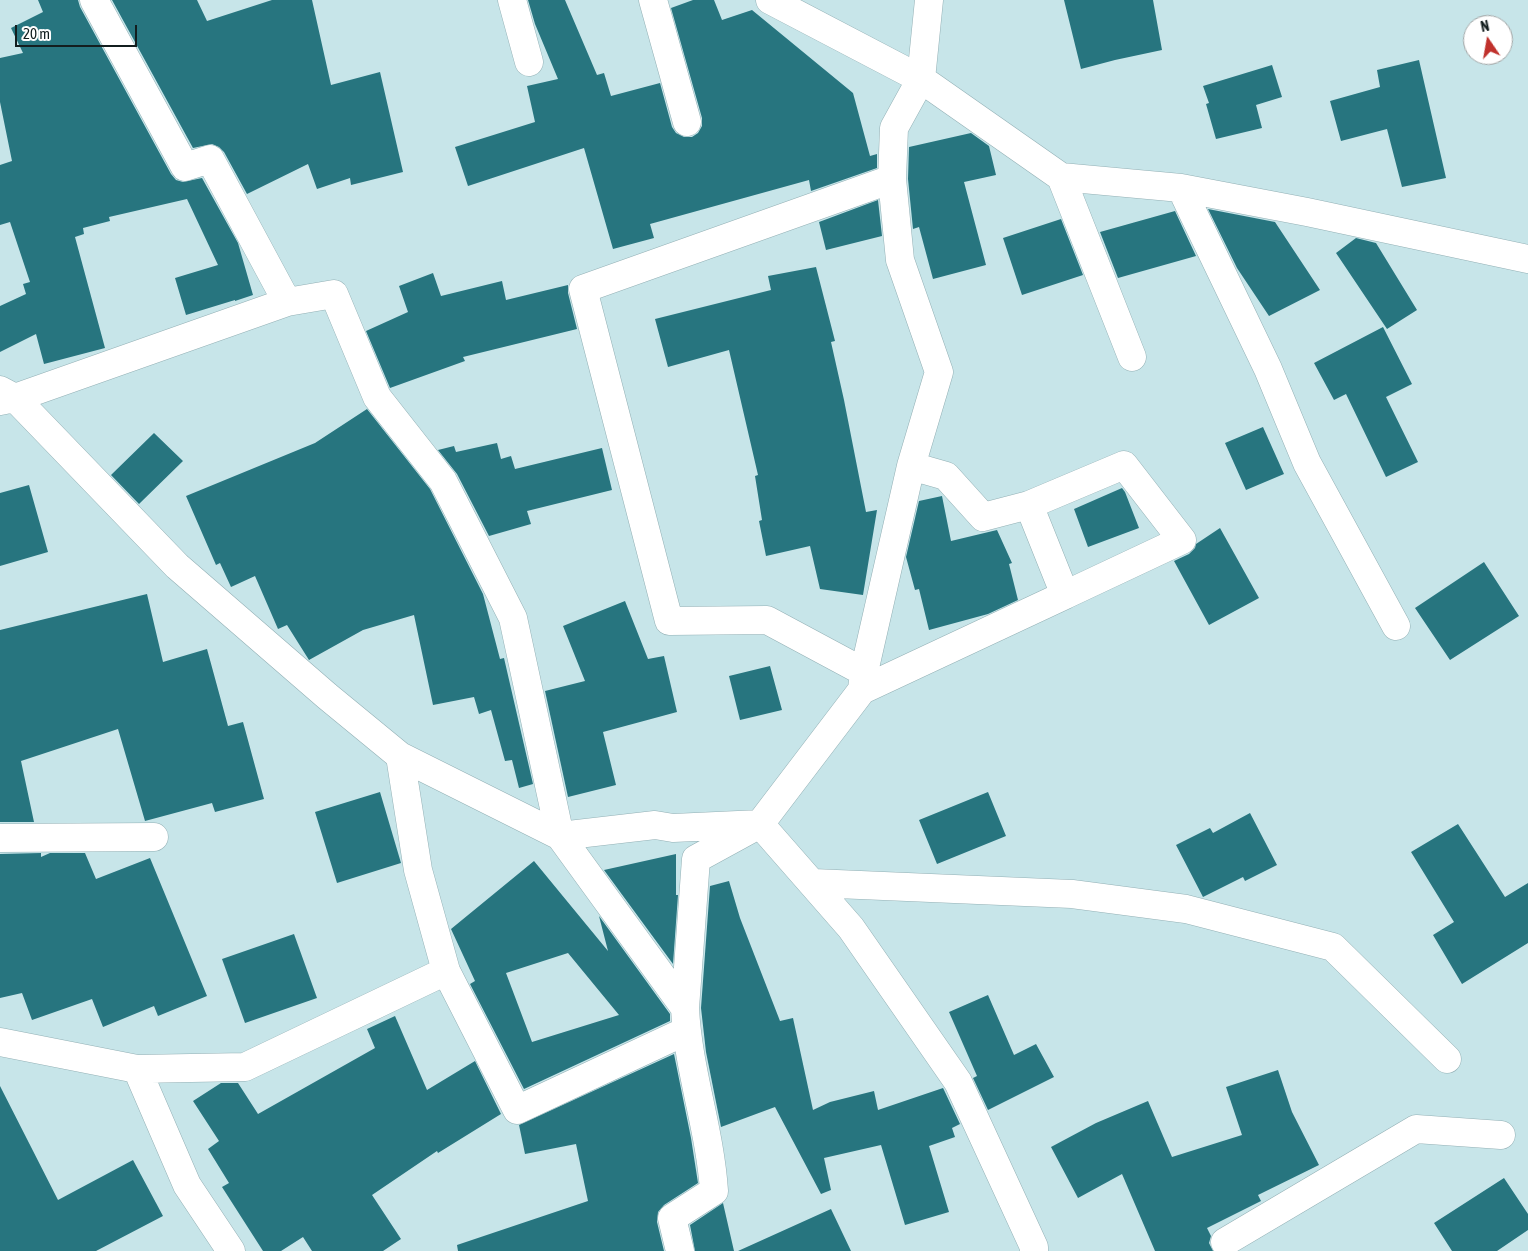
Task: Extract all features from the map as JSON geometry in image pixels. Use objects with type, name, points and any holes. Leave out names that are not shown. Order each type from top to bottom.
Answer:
[{"type":"street","points":[[94,0],[185,167],[210,159],[287,302]]},
{"type":"street","points":[[512,0],[529,62]]},
{"type":"street","points":[[653,0],[688,122]]},
{"type":"street","points":[[770,0],[921,80],[1062,177],[1182,188],[1307,212],[1528,259]]},
{"type":"street","points":[[680,1251],[672,1218],[714,1190],[712,1162],[686,1020],[696,859],[760,824],[863,681],[911,466],[939,372],[900,260],[892,179],[894,128],[921,80],[929,0]]},
{"type":"street","points":[[1062,177],[1132,357]]},
{"type":"street","points":[[863,681],[767,620],[669,621],[583,288],[892,179]]},
{"type":"street","points":[[1182,188],[1268,369],[1307,464],[1396,626]]},
{"type":"street","points":[[686,1020],[560,836],[513,618],[443,481],[378,398],[334,294],[287,302],[5,396],[177,566],[327,696],[400,756],[560,836],[654,825],[673,828],[760,824]]},
{"type":"street","points":[[863,681],[1065,595],[1182,540],[1124,466],[1029,505],[984,517],[946,476],[911,466]]},
{"type":"street","points":[[1029,505],[1065,595]]},
{"type":"street","points":[[400,756],[418,870],[446,971],[517,1110],[686,1020]]},
{"type":"street","points":[[760,824],[851,928],[958,1082],[1034,1247],[1034,1251]]},
{"type":"street","points":[[0,838],[154,837]]},
{"type":"street","points":[[812,883],[1072,894],[1186,909],[1333,947],[1447,1059]]},
{"type":"street","points":[[0,1042],[138,1069],[245,1067],[446,971]]},
{"type":"street","points":[[138,1069],[187,1185],[231,1251]]},
{"type":"street","points":[[1225,1242],[1416,1130],[1501,1135]]},
{"type":"building","points":[[38,0],[78,0],[80,7],[171,174],[176,180],[183,182],[202,178],[238,243],[253,295],[186,315],[175,278],[218,265],[187,199],[109,217],[110,221],[83,228],[84,234],[75,237],[105,348],[44,364],[36,334],[0,352],[0,306],[26,294],[23,284],[30,282],[10,222],[0,225],[0,165],[12,161],[0,102],[0,58],[23,53],[11,28],[43,12]]},
{"type":"building","points":[[112,0],[197,0],[207,21],[272,0],[312,0],[331,85],[380,72],[403,172],[351,185],[350,178],[317,189],[308,164],[247,194],[224,152],[219,147],[212,144],[193,148]]},
{"type":"building","points":[[528,0],[565,0],[597,75],[604,73],[611,96],[660,83],[672,127],[676,133],[684,137],[692,137],[698,133],[702,126],[702,118],[671,8],[693,0],[714,0],[722,20],[752,10],[853,93],[870,156],[877,154],[877,168],[811,191],[809,180],[650,224],[654,238],[613,249],[584,148],[468,186],[455,147],[535,122],[527,86],[558,79],[535,24]]},
{"type":"building","points":[[1064,0],[1153,0],[1162,50],[1081,69]]},
{"type":"building","points":[[1419,60],[1446,178],[1402,187],[1387,129],[1341,141],[1330,101],[1380,87],[1377,70]]},
{"type":"building","points":[[1272,65],[1282,97],[1256,105],[1262,128],[1216,139],[1206,104],[1209,103],[1203,86]]},
{"type":"building","points":[[971,133],[989,146],[996,175],[964,182],[986,265],[933,279],[919,227],[913,229],[908,179],[909,147]]},
{"type":"building","points":[[878,200],[882,236],[826,250],[819,222]]},
{"type":"building","points":[[1208,209],[1275,222],[1320,290],[1269,316],[1237,268]]},
{"type":"building","points":[[1175,211],[1196,256],[1118,278],[1100,232]]},
{"type":"building","points":[[1061,219],[1083,275],[1022,295],[1003,238]]},
{"type":"building","points":[[1356,238],[1376,243],[1417,310],[1387,329],[1336,253]]},
{"type":"building","points":[[816,267],[835,341],[831,342],[866,512],[877,510],[863,595],[820,589],[810,546],[766,556],[759,521],[762,520],[755,476],[758,475],[729,350],[668,367],[655,319],[771,290],[768,276]]},
{"type":"building","points":[[433,273],[441,296],[502,281],[506,300],[568,285],[568,293],[577,329],[463,357],[465,361],[390,388],[366,331],[408,312],[399,286]]},
{"type":"building","points":[[1383,327],[1412,384],[1386,397],[1418,462],[1386,477],[1346,394],[1334,400],[1314,363]]},
{"type":"building","points":[[367,409],[430,489],[483,594],[500,659],[504,658],[533,784],[519,788],[512,760],[505,761],[491,710],[479,714],[474,697],[433,705],[414,615],[363,630],[309,660],[287,625],[278,629],[255,576],[231,587],[220,563],[216,565],[186,496],[315,443]]},
{"type":"building","points":[[1263,427],[1284,474],[1246,490],[1225,443]]},
{"type":"building","points":[[154,433],[183,461],[139,504],[111,475]]},
{"type":"building","points":[[497,443],[501,459],[511,456],[515,469],[602,448],[612,490],[527,511],[531,524],[489,536],[457,474],[438,450],[454,446],[456,452]]},
{"type":"building","points":[[29,485],[48,552],[0,566],[0,493]]},
{"type":"building","points":[[1122,488],[1139,528],[1088,547],[1074,509]]},
{"type":"building","points":[[942,496],[951,541],[997,530],[1012,563],[1009,564],[1018,600],[988,614],[929,630],[919,589],[915,590],[906,557],[919,501]]},
{"type":"building","points":[[1220,528],[1259,598],[1209,625],[1174,561],[1189,554],[1196,544]]},
{"type":"building","points":[[1484,562],[1519,616],[1450,660],[1415,608]]},
{"type":"building","points":[[147,594],[163,662],[207,649],[228,726],[243,722],[264,799],[215,812],[212,803],[145,821],[118,729],[21,761],[34,822],[0,822],[0,630]]},
{"type":"building","points":[[625,601],[648,659],[664,656],[677,712],[603,732],[616,785],[568,797],[545,691],[585,681],[563,626]]},
{"type":"building","points":[[770,666],[782,710],[740,720],[729,676]]},
{"type":"building","points":[[380,792],[401,863],[337,883],[315,812]]},
{"type":"building","points":[[988,792],[1006,836],[937,864],[919,820]]},
{"type":"building","points":[[1250,813],[1277,865],[1245,881],[1243,877],[1203,897],[1176,845],[1210,828],[1213,833]]},
{"type":"building","points":[[1458,824],[1505,897],[1528,883],[1528,943],[1462,984],[1433,935],[1454,922],[1411,852]]},
{"type":"building","points":[[41,853],[41,857],[50,853],[85,853],[96,879],[150,858],[207,996],[158,1016],[154,1006],[103,1027],[92,999],[32,1020],[22,993],[0,998],[0,854]]},
{"type":"building","points":[[676,854],[676,895],[678,895],[673,964],[604,870]]},
{"type":"building","points":[[534,861],[608,951],[599,916],[670,1014],[670,1021],[524,1089],[470,984],[475,981],[451,929]],"holes":[[[568,953],[619,1015],[532,1042],[506,973]]]},
{"type":"building","points":[[729,881],[740,918],[780,1021],[793,1018],[813,1110],[830,1102],[874,1091],[878,1110],[943,1088],[960,1124],[952,1128],[955,1137],[929,1146],[949,1212],[905,1225],[881,1145],[824,1158],[831,1190],[821,1194],[775,1107],[721,1127],[706,1052],[701,1008],[710,886]]},
{"type":"building","points":[[294,934],[317,998],[245,1023],[222,959]]},
{"type":"building","points":[[988,995],[1014,1055],[1036,1044],[1054,1077],[988,1110],[973,1078],[977,1076],[949,1012]]},
{"type":"building","points":[[395,1016],[427,1090],[475,1061],[501,1114],[438,1153],[437,1151],[372,1195],[401,1239],[383,1251],[312,1251],[303,1237],[281,1251],[263,1251],[222,1187],[229,1183],[208,1149],[219,1141],[193,1101],[221,1083],[238,1083],[258,1114],[375,1048],[367,1029]]},
{"type":"building","points":[[674,1054],[698,1183],[664,1205],[658,1212],[657,1222],[664,1251],[458,1251],[457,1245],[588,1201],[576,1144],[525,1154],[519,1125]]},
{"type":"building","points":[[1278,1070],[1292,1112],[1319,1165],[1258,1195],[1261,1201],[1207,1228],[1211,1236],[1209,1243],[1213,1251],[1155,1251],[1122,1174],[1078,1198],[1051,1147],[1096,1123],[1148,1101],[1172,1157],[1242,1135],[1226,1087]]},
{"type":"building","points":[[0,1086],[58,1200],[133,1160],[163,1216],[96,1251],[0,1251]]},
{"type":"building","points":[[1504,1178],[1528,1214],[1528,1230],[1497,1251],[1452,1251],[1434,1223]]},
{"type":"building","points":[[723,1203],[734,1251],[695,1251],[690,1225]]},
{"type":"building","points":[[831,1209],[851,1251],[738,1251]]}]
